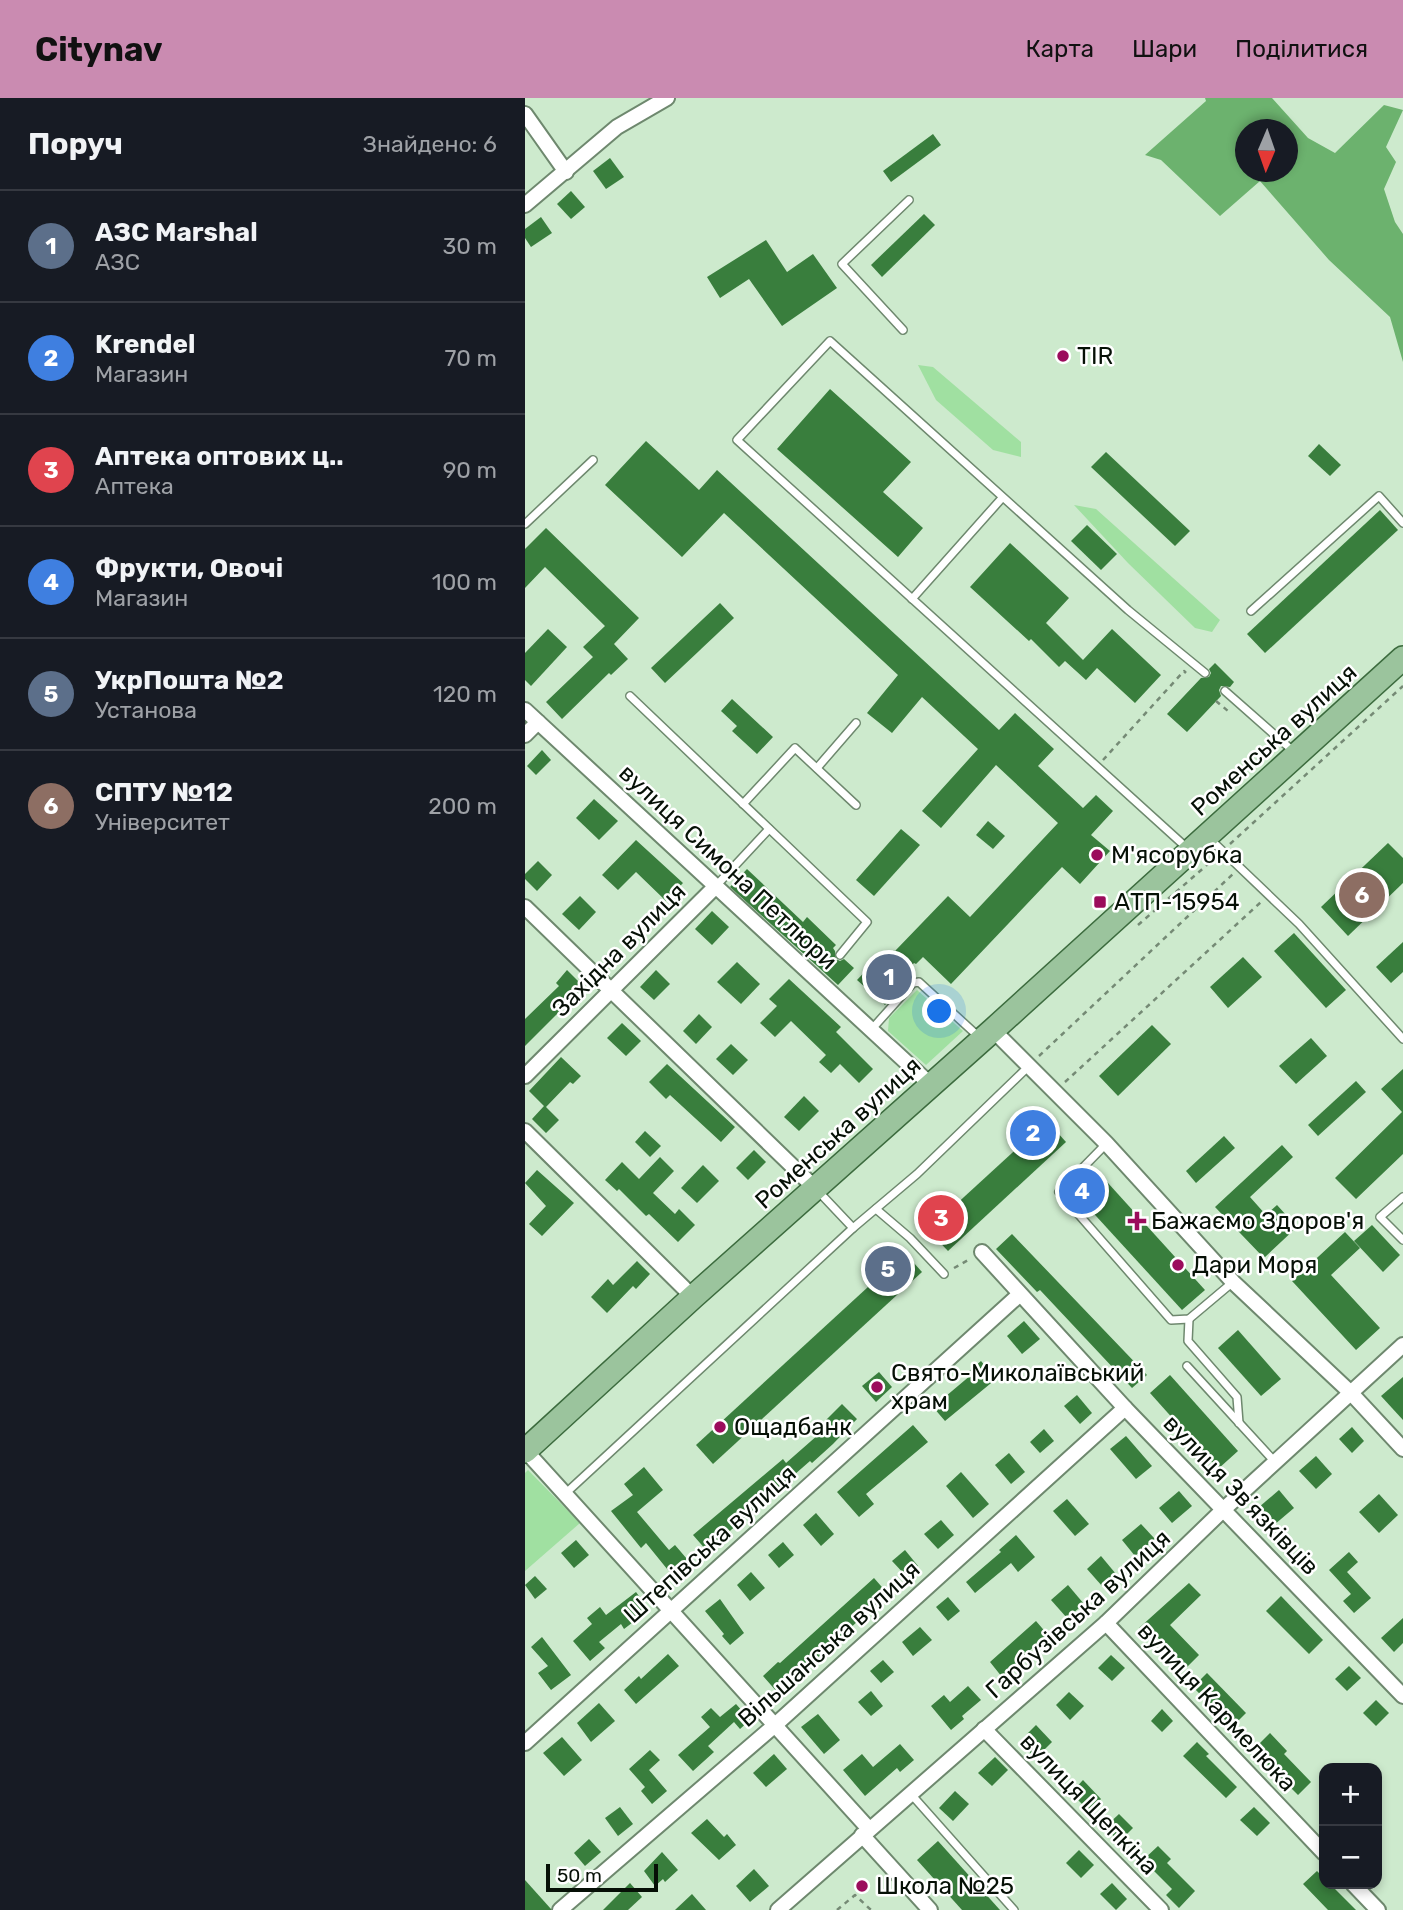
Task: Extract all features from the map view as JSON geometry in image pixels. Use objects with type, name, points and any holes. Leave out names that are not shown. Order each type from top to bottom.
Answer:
[{"type":"main road","name":"Роменська вулиця","points":[[525,1451],[1403,658]]},
{"type":"street","points":[[525,205],[617,127],[667,98]]},
{"type":"street","points":[[525,114],[566,172]]},
{"type":"street","name":"вулиця Симона Петлюри","points":[[525,710],[715,887],[820,976],[871,1030],[931,1085]]},
{"type":"street","points":[[525,735],[537,722]]},
{"type":"street","name":"Західна вулиця","points":[[525,1076],[715,887]]},
{"type":"street","points":[[525,907],[816,1189]]},
{"type":"street","points":[[988,1035],[1029,1066],[1106,1143],[1233,1282],[1350,1393],[1403,1449]]},
{"type":"street","points":[[525,1131],[693,1297]]},
{"type":"street","name":"вулиця Звʼязківців","points":[[982,1252],[1125,1408],[1403,1696]]},
{"type":"street","name":"Штепівська вулиця","points":[[525,1743],[1019,1295]]},
{"type":"street","name":"Гарбузівська вулиця","points":[[778,1910],[1106,1623],[1224,1509],[1403,1345]]},
{"type":"street","name":"Вільшанська вулиця","points":[[560,1910],[774,1726],[1125,1408]]},
{"type":"street","points":[[525,1451],[566,1493],[774,1726],[930,1910]]},
{"type":"street","name":"вулиця Кармелюка","points":[[1106,1623],[1319,1848]]},
{"type":"street","name":"вулиця Щепкіна","points":[[984,1729],[1161,1910]]},
{"type":"street","points":[[1358,1889],[1378,1910]]},
{"type":"lane","points":[[903,330],[842,264],[909,200]]},
{"type":"lane","points":[[1205,673],[1128,610],[830,341],[737,440],[1097,766],[1199,843],[1240,868],[1299,924],[1403,1039]]},
{"type":"lane","points":[[525,524],[593,460]]},
{"type":"lane","points":[[1251,611],[1378,496],[1403,523]]},
{"type":"lane","points":[[912,599],[1002,498]]},
{"type":"lane","points":[[1226,691],[1297,754]]},
{"type":"lane","points":[[630,696],[867,922],[840,955]]},
{"type":"lane","points":[[817,768],[856,723]]},
{"type":"lane","points":[[743,804],[795,748],[856,805]]},
{"type":"lane","points":[[715,887],[769,829]]},
{"type":"lane","points":[[871,1030],[913,983],[919,982],[988,1035]]},
{"type":"lane","points":[[566,1493],[853,1228],[917,1174],[1029,1066]]},
{"type":"lane","points":[[1106,1143],[1059,1192],[1171,1320],[1189,1319],[1233,1282]]},
{"type":"lane","points":[[816,1189],[853,1228]]},
{"type":"lane","points":[[1403,1197],[1380,1217],[1403,1240]]},
{"type":"lane","points":[[876,1209],[910,1238],[944,1274]]},
{"type":"lane","points":[[1189,1319],[1188,1341],[1237,1397],[1240,1423]]},
{"type":"lane","points":[[1187,1366],[1276,1462]]},
{"type":"lane","points":[[910,1793],[1014,1910]]},
{"type":"path","points":[[1097,766],[1184,671],[1190,677]]},
{"type":"path","points":[[1029,1066],[1240,868]]},
{"type":"path","points":[[1055,1092],[1269,895]]},
{"type":"path","points":[[944,1274],[982,1252]]},
{"type":"path","points":[[838,1910],[855,1895],[871,1910]]},
{"type":"green space","points":[[1205,98],[1272,98],[1291,119],[1235,119],[1235,182],[1259,182],[1220,216],[1161,160],[1145,155],[1206,101]]},
{"type":"green space","points":[[1384,105],[1403,110],[1386,147],[1396,162],[1384,189],[1395,222],[1403,234],[1403,362],[1390,317],[1329,260],[1261,182],[1298,182],[1298,127],[1308,138],[1335,153]]},
{"type":"green space","points":[[918,365],[933,367],[1021,442],[1021,457],[993,450],[936,400]]},
{"type":"green space","points":[[1074,505],[1096,509],[1220,620],[1212,632],[1195,628],[1128,563]]},
{"type":"green space","points":[[917,990],[963,1031],[926,1065],[888,1031],[889,1018]]},
{"type":"green space","points":[[528,1470],[580,1523],[525,1571],[525,1473]]},
{"type":"building","points":[[933,134],[941,145],[891,182],[883,171]]},
{"type":"building","points":[[610,158],[624,177],[606,189],[593,171]]},
{"type":"building","points":[[571,191],[585,207],[571,219],[557,204]]},
{"type":"building","points":[[924,214],[935,225],[882,277],[871,265]]},
{"type":"building","points":[[541,217],[552,233],[531,247],[525,238],[525,229]]},
{"type":"building","points":[[766,240],[787,272],[813,254],[837,288],[782,326],[749,279],[720,298],[707,277]]},
{"type":"building","points":[[830,389],[911,462],[883,492],[923,528],[898,557],[777,449]]},
{"type":"building","points":[[646,441],[699,490],[717,470],[999,730],[1015,713],[1054,749],[1038,766],[1083,808],[1096,795],[1113,811],[1091,835],[1110,851],[1080,884],[1062,867],[951,984],[923,957],[897,981],[902,986],[885,1005],[857,980],[875,961],[880,965],[948,896],[970,917],[1058,823],[996,765],[941,828],[922,811],[978,749],[922,697],[892,733],[867,713],[898,675],[724,513],[682,557],[605,485]]},
{"type":"building","points":[[1319,444],[1341,465],[1330,476],[1308,456]]},
{"type":"building","points":[[1106,452],[1190,531],[1175,546],[1091,467]]},
{"type":"building","points":[[1380,510],[1398,530],[1265,653],[1247,634]]},
{"type":"building","points":[[1087,525],[1117,554],[1101,570],[1071,541]]},
{"type":"building","points":[[546,528],[639,618],[614,644],[628,659],[611,675],[609,673],[562,719],[546,702],[593,657],[583,647],[605,626],[545,567],[525,588],[525,549]]},
{"type":"building","points":[[1010,543],[1069,598],[1046,623],[1083,660],[1112,629],[1161,675],[1135,703],[1097,668],[1086,680],[1065,661],[1059,667],[1031,639],[1029,641],[970,587]]},
{"type":"building","points":[[720,603],[734,618],[665,683],[651,668]]},
{"type":"building","points":[[548,629],[567,647],[531,686],[525,680],[525,653]]},
{"type":"building","points":[[1215,663],[1234,682],[1230,687],[1221,686],[1221,696],[1187,732],[1167,714],[1201,678],[1209,677],[1209,669]]},
{"type":"building","points":[[732,699],[773,737],[757,754],[732,731],[737,726],[721,711]]},
{"type":"building","points":[[542,750],[551,760],[536,775],[527,766]]},
{"type":"building","points":[[594,799],[618,821],[599,840],[576,818]]},
{"type":"building","points":[[988,821],[1005,836],[993,849],[976,835]]},
{"type":"building","points":[[901,829],[920,845],[874,896],[856,880]]},
{"type":"building","points":[[636,840],[683,883],[666,901],[636,872],[618,890],[602,875]]},
{"type":"building","points":[[1388,843],[1403,858],[1403,883],[1348,936],[1321,907]]},
{"type":"building","points":[[538,861],[552,875],[537,891],[525,879],[525,874]]},
{"type":"building","points":[[747,869],[803,922],[807,917],[836,945],[833,948],[836,959],[844,959],[854,968],[838,985],[730,887]]},
{"type":"building","points":[[580,896],[596,912],[579,930],[562,914]]},
{"type":"building","points":[[712,911],[729,927],[712,945],[695,929]]},
{"type":"building","points":[[1294,933],[1346,990],[1326,1008],[1274,951]]},
{"type":"building","points":[[1403,942],[1403,972],[1391,983],[1376,967]]},
{"type":"building","points":[[1243,957],[1262,977],[1228,1008],[1210,987]]},
{"type":"building","points":[[737,962],[760,984],[741,1004],[717,982]]},
{"type":"building","points":[[567,970],[584,987],[525,1046],[525,1019],[559,986],[556,983]]},
{"type":"building","points":[[656,970],[670,984],[654,1000],[640,987]]},
{"type":"building","points":[[789,979],[841,1027],[836,1032],[873,1069],[859,1083],[840,1064],[831,1073],[819,1062],[826,1055],[791,1021],[775,1037],[760,1023],[777,1006],[769,999]]},
{"type":"building","points":[[699,1014],[712,1027],[696,1044],[683,1031]]},
{"type":"building","points":[[622,1023],[641,1041],[626,1056],[607,1038]]},
{"type":"building","points":[[1152,1025],[1171,1044],[1118,1096],[1099,1076]]},
{"type":"building","points":[[1311,1038],[1327,1056],[1296,1084],[1279,1066]]},
{"type":"building","points":[[731,1044],[748,1060],[733,1075],[716,1059]]},
{"type":"building","points":[[561,1057],[581,1076],[573,1084],[570,1082],[546,1107],[559,1120],[546,1133],[532,1119],[544,1106],[529,1091]]},
{"type":"building","points":[[667,1064],[735,1127],[721,1142],[670,1095],[666,1099],[649,1082]]},
{"type":"building","points":[[1403,1069],[1403,1154],[1356,1199],[1335,1178],[1402,1112],[1381,1089]]},
{"type":"building","points":[[1356,1081],[1366,1092],[1318,1136],[1308,1125]]},
{"type":"building","points":[[804,1096],[819,1111],[799,1131],[784,1117]]},
{"type":"building","points":[[1047,1121],[1066,1142],[948,1251],[928,1230]]},
{"type":"building","points":[[645,1131],[661,1146],[650,1157],[635,1142]]},
{"type":"building","points":[[1224,1136],[1235,1148],[1196,1183],[1186,1171]]},
{"type":"building","points":[[1282,1145],[1293,1157],[1250,1197],[1266,1215],[1277,1205],[1297,1227],[1264,1258],[1215,1207]]},
{"type":"building","points":[[754,1150],[766,1162],[748,1180],[736,1168]]},
{"type":"building","points":[[660,1157],[674,1171],[653,1193],[675,1214],[679,1209],[695,1225],[678,1242],[649,1214],[646,1216],[619,1189],[617,1191],[605,1180],[622,1162],[639,1179]]},
{"type":"building","points":[[703,1165],[719,1181],[697,1203],[681,1188]]},
{"type":"building","points":[[537,1170],[574,1203],[542,1236],[529,1224],[546,1206],[525,1183]]},
{"type":"building","points":[[1098,1172],[1205,1290],[1182,1310],[1075,1193]]},
{"type":"building","points":[[1372,1225],[1400,1255],[1383,1272],[1354,1241]]},
{"type":"building","points":[[1345,1232],[1360,1248],[1331,1275],[1380,1328],[1356,1350],[1292,1281]]},
{"type":"building","points":[[1012,1234],[1147,1375],[1132,1388],[1040,1290],[1037,1292],[996,1249]]},
{"type":"building","points":[[905,1253],[922,1272],[713,1464],[696,1445]]},
{"type":"building","points":[[637,1261],[650,1274],[636,1289],[633,1286],[607,1313],[591,1297],[608,1279],[613,1285]]},
{"type":"building","points":[[1024,1321],[1040,1339],[1022,1354],[1007,1336]]},
{"type":"building","points":[[1238,1330],[1281,1379],[1261,1396],[1218,1348]]},
{"type":"building","points":[[981,1361],[996,1379],[945,1421],[933,1407],[971,1375],[968,1372]]},
{"type":"building","name":"Свято-Миколаївський храм","points":[[879,1372],[892,1387],[876,1402],[862,1386]]},
{"type":"building","points":[[1170,1375],[1238,1451],[1218,1469],[1150,1393]]},
{"type":"building","points":[[1403,1377],[1403,1420],[1381,1396]]},
{"type":"building","points":[[1077,1395],[1092,1413],[1080,1424],[1064,1406]]},
{"type":"building","points":[[842,1404],[857,1419],[812,1463],[810,1461],[707,1551],[693,1535],[783,1459],[786,1463],[827,1427],[823,1423]]},
{"type":"building","points":[[913,1425],[928,1442],[866,1494],[874,1504],[859,1517],[837,1492]]},
{"type":"building","points":[[1352,1427],[1364,1441],[1352,1453],[1339,1439]]},
{"type":"building","points":[[1044,1429],[1054,1441],[1040,1453],[1030,1442]]},
{"type":"building","points":[[1126,1436],[1152,1466],[1136,1479],[1110,1449]]},
{"type":"building","points":[[1009,1453],[1025,1472],[1011,1484],[995,1465]]},
{"type":"building","points":[[1316,1456],[1332,1474],[1316,1489],[1299,1471]]},
{"type":"building","points":[[644,1467],[663,1490],[637,1512],[669,1550],[675,1545],[693,1566],[676,1580],[646,1543],[641,1548],[611,1511],[633,1495],[624,1484]]},
{"type":"building","points":[[961,1472],[989,1504],[973,1518],[946,1486]]},
{"type":"building","points":[[1279,1490],[1294,1508],[1274,1525],[1259,1507]]},
{"type":"building","points":[[1179,1491],[1192,1506],[1172,1523],[1159,1508]]},
{"type":"building","points":[[1379,1494],[1398,1515],[1379,1533],[1359,1512]]},
{"type":"building","points":[[1067,1499],[1089,1524],[1075,1536],[1053,1511]]},
{"type":"building","points":[[816,1513],[834,1534],[821,1546],[803,1525]]},
{"type":"building","points":[[941,1520],[954,1535],[938,1549],[924,1534]]},
{"type":"building","points":[[1141,1524],[1155,1539],[1135,1556],[1122,1540]]},
{"type":"building","points":[[1016,1535],[1035,1557],[1018,1572],[1011,1563],[975,1593],[966,1582],[1001,1552],[999,1550]]},
{"type":"building","points":[[576,1540],[589,1555],[574,1568],[561,1553]]},
{"type":"building","points":[[783,1542],[794,1555],[779,1568],[768,1555]]},
{"type":"building","points":[[905,1550],[918,1566],[906,1576],[892,1561]]},
{"type":"building","points":[[1349,1552],[1358,1562],[1347,1572],[1371,1598],[1354,1613],[1343,1601],[1351,1594],[1329,1570]]},
{"type":"building","points":[[1101,1556],[1116,1574],[1102,1586],[1087,1569]]},
{"type":"building","points":[[751,1572],[765,1588],[750,1601],[737,1585]]},
{"type":"building","points":[[535,1576],[547,1589],[535,1599],[525,1585]]},
{"type":"building","points":[[874,1578],[888,1594],[778,1693],[763,1676]]},
{"type":"building","points":[[1189,1583],[1201,1595],[1170,1625],[1199,1655],[1187,1667],[1157,1637],[1153,1642],[1139,1628]]},
{"type":"building","points":[[1068,1585],[1084,1604],[1067,1618],[1051,1600]]},
{"type":"building","points":[[636,1592],[649,1610],[624,1629],[621,1624],[599,1642],[605,1648],[590,1661],[573,1641],[592,1624],[587,1618],[600,1607],[606,1615]]},
{"type":"building","points":[[1281,1596],[1323,1640],[1309,1654],[1266,1611]]},
{"type":"building","points":[[948,1597],[960,1611],[948,1621],[936,1607]]},
{"type":"building","points":[[720,1599],[744,1633],[730,1645],[705,1611]]},
{"type":"building","points":[[1403,1618],[1403,1643],[1394,1652],[1381,1638]]},
{"type":"building","points":[[1036,1621],[1048,1635],[1002,1677],[990,1662]]},
{"type":"building","points":[[920,1627],[932,1640],[913,1656],[902,1642]]},
{"type":"building","points":[[542,1637],[571,1675],[551,1690],[538,1673],[548,1666],[531,1647]]},
{"type":"building","points":[[668,1654],[679,1666],[636,1704],[624,1690],[639,1676],[641,1679]]},
{"type":"building","points":[[1111,1655],[1125,1668],[1112,1681],[1098,1668]]},
{"type":"building","points":[[883,1660],[894,1672],[881,1683],[870,1671]]},
{"type":"building","points":[[1349,1666],[1361,1678],[1347,1691],[1335,1679]]},
{"type":"building","points":[[1207,1673],[1246,1713],[1232,1727],[1193,1687]]},
{"type":"building","points":[[968,1686],[981,1700],[962,1716],[964,1719],[951,1730],[931,1706],[944,1695],[950,1702]]},
{"type":"building","points":[[871,1691],[883,1706],[871,1716],[858,1702]]},
{"type":"building","points":[[1069,1692],[1084,1706],[1070,1720],[1056,1705]]},
{"type":"building","points":[[1376,1700],[1389,1713],[1376,1726],[1363,1713]]},
{"type":"building","points":[[599,1703],[615,1721],[591,1742],[577,1723]]},
{"type":"building","points":[[736,1704],[750,1720],[740,1729],[734,1722],[708,1746],[714,1752],[693,1771],[678,1755],[710,1727],[701,1717],[711,1708],[720,1717]]},
{"type":"building","points":[[1162,1709],[1173,1721],[1162,1732],[1151,1721]]},
{"type":"building","points":[[818,1714],[840,1740],[824,1754],[801,1727]]},
{"type":"building","points":[[1036,1725],[1052,1742],[1036,1758],[1019,1742]]},
{"type":"building","points":[[1270,1733],[1287,1751],[1284,1754],[1311,1782],[1298,1795],[1253,1750]]},
{"type":"building","points":[[562,1737],[582,1760],[564,1776],[543,1753]]},
{"type":"building","points":[[1197,1742],[1209,1754],[1206,1756],[1237,1787],[1226,1798],[1183,1756]]},
{"type":"building","points":[[900,1744],[914,1760],[900,1772],[897,1768],[865,1796],[843,1770],[862,1754],[873,1767]]},
{"type":"building","points":[[650,1750],[660,1760],[649,1770],[667,1791],[652,1804],[641,1791],[645,1787],[629,1769]]},
{"type":"building","points":[[774,1754],[787,1769],[766,1787],[753,1773]]},
{"type":"building","points":[[995,1757],[1008,1770],[992,1786],[978,1773]]},
{"type":"building","points":[[1083,1780],[1101,1799],[1089,1811],[1071,1793]]},
{"type":"building","points":[[955,1791],[969,1804],[953,1821],[939,1808]]},
{"type":"building","points":[[620,1807],[633,1824],[618,1836],[605,1818]]},
{"type":"building","points":[[1254,1807],[1270,1823],[1257,1836],[1240,1820]]},
{"type":"building","points":[[1119,1814],[1133,1828],[1119,1842],[1105,1827]]},
{"type":"building","points":[[707,1819],[724,1837],[727,1834],[736,1845],[719,1860],[691,1833]]},
{"type":"building","points":[[589,1839],[601,1852],[585,1866],[574,1853]]},
{"type":"building","points":[[938,1841],[1000,1910],[962,1910],[917,1860]]},
{"type":"building","points":[[1158,1846],[1171,1859],[1167,1863],[1195,1891],[1179,1908],[1166,1895],[1172,1889],[1143,1860]]},
{"type":"building","points":[[1079,1850],[1094,1865],[1081,1878],[1066,1863]]},
{"type":"building","points":[[662,1852],[678,1870],[665,1882],[663,1879],[655,1886],[644,1871]]},
{"type":"building","points":[[754,1869],[769,1886],[750,1902],[736,1886]]},
{"type":"building","points":[[1317,1871],[1319,1889],[1335,1889],[1356,1910],[1328,1910],[1303,1884]]},
{"type":"building","points":[[525,1880],[551,1909],[551,1910],[525,1910]]},
{"type":"building","points":[[630,1883],[642,1897],[628,1910],[603,1910]]},
{"type":"building","points":[[1112,1883],[1127,1899],[1116,1910],[1100,1894]]},
{"type":"building","points":[[692,1894],[706,1910],[675,1910]]},
{"type":"place","name":"TIR","points":[[1063,356]]},
{"type":"place","name":"М'ясорубка","points":[[1097,855]]},
{"type":"place","name":"СПТУ №12","points":[[1362,895]]},
{"type":"place","name":"АТП-15954","points":[[1100,902]]},
{"type":"place","name":"АЗС Marshal","points":[[889,977]]},
{"type":"place","name":"Krendel","points":[[1033,1133]]},
{"type":"place","name":"Фрукти, Овочі","points":[[1082,1191]]},
{"type":"place","name":"Аптека оптових ц..","points":[[941,1218]]},
{"type":"place","name":"Бажаємо Здоров'я","points":[[1137,1221]]},
{"type":"place","name":"Дари Моря","points":[[1178,1265]]},
{"type":"place","name":"УкрПошта №2","points":[[888,1269]]},
{"type":"place","name":"Свято-Миколаївський храм","points":[[877,1387]]},
{"type":"place","name":"Ощадбанк","points":[[720,1427]]},
{"type":"place","name":"Школа №25","points":[[862,1886]]}]
